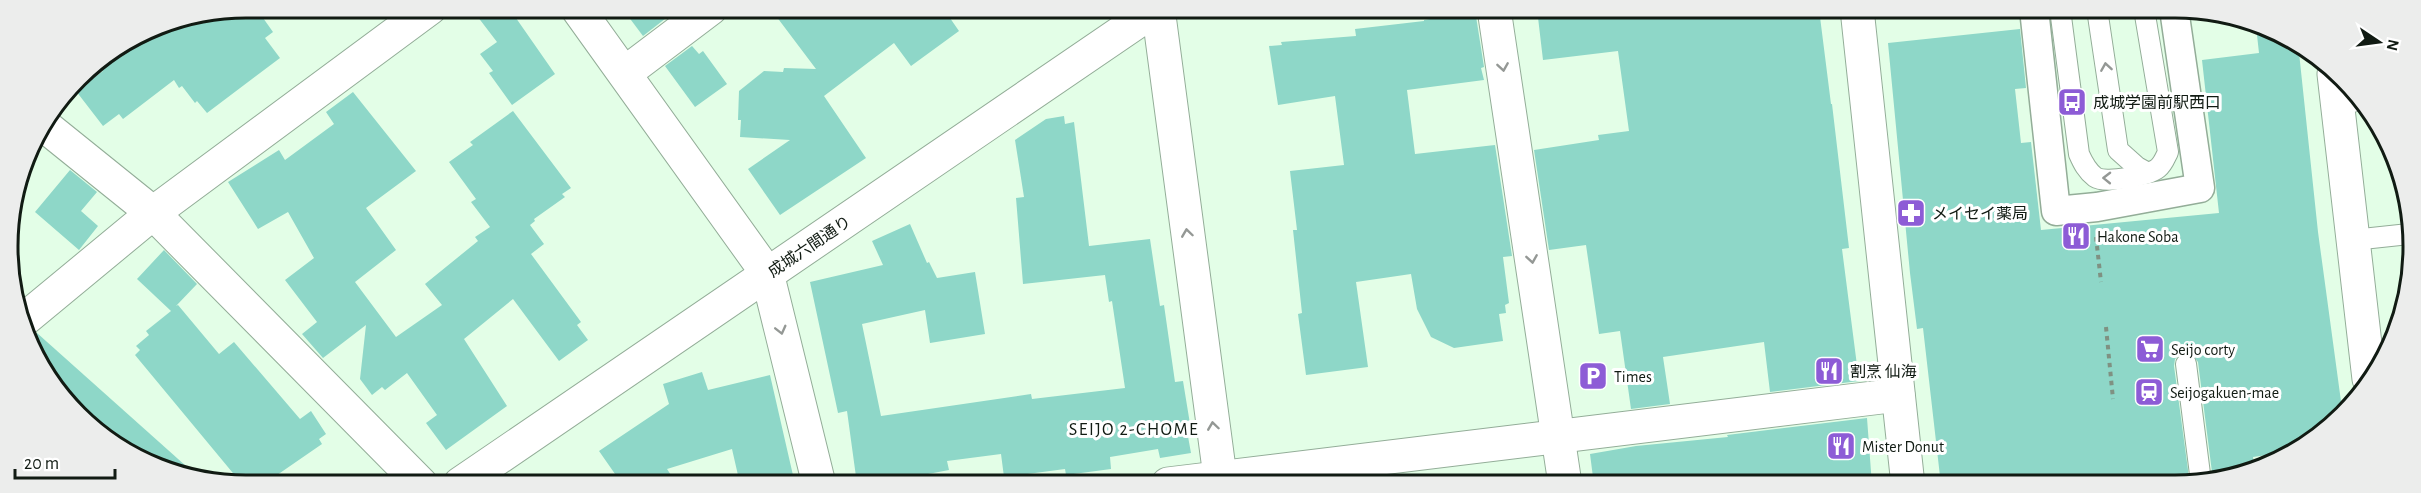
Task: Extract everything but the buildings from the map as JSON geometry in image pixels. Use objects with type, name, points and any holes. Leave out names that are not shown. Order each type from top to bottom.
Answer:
[{"type":"street","points":[[29,316],[153,213],[416,18]]},
{"type":"street","points":[[584,18],[767,273],[817,475]]},
{"type":"street","points":[[625,73],[698,18]]},
{"type":"street","name":"成城六間通り","points":[[473,475],[1142,18]]},
{"type":"street","points":[[1158,18],[1219,475]]},
{"type":"street","points":[[1495,18],[1564,475]]},
{"type":"street","points":[[1858,18],[1907,475]]},
{"type":"street","points":[[2035,18],[2056,211],[2097,207],[2200,188],[2175,18]]},
{"type":"street","points":[[2345,95],[2353,240],[2369,366]]},
{"type":"street","points":[[50,130],[153,213],[412,475]]},
{"type":"street","points":[[1266,475],[1898,395]]},
{"type":"lane","points":[[2061,18],[2079,154],[2086,168],[2097,178],[2107,180],[2148,173],[2158,168],[2168,152],[2146,18]]},
{"type":"lane","points":[[2098,18],[2118,150],[2137,167],[2148,173]]},
{"type":"lane","points":[[2353,240],[2403,235]]},
{"type":"lane","points":[[2186,364],[2200,474]]},
{"type":"path","points":[[2096,236],[2101,282]]},
{"type":"path","points":[[2106,327],[2113,399]]},
{"type":"place","name":"成城学園前駅西口","points":[[2072,102]]},
{"type":"place","name":"メイセイ薬局","points":[[1911,213]]},
{"type":"place","name":"Hakone Soba","points":[[2076,236]]},
{"type":"place","name":"Seijo corty","points":[[2150,349]]},
{"type":"place","name":"割烹 仙海","points":[[1829,371]]},
{"type":"place","name":"Times","points":[[1593,376]]},
{"type":"place","name":"Seijogakuen-mae","points":[[2149,392]]},
{"type":"place","name":"Mister Donut","points":[[1841,446]]},
{"type":"district","name":"SEIJO 2-CHOME","points":[[1134,429]]}]
